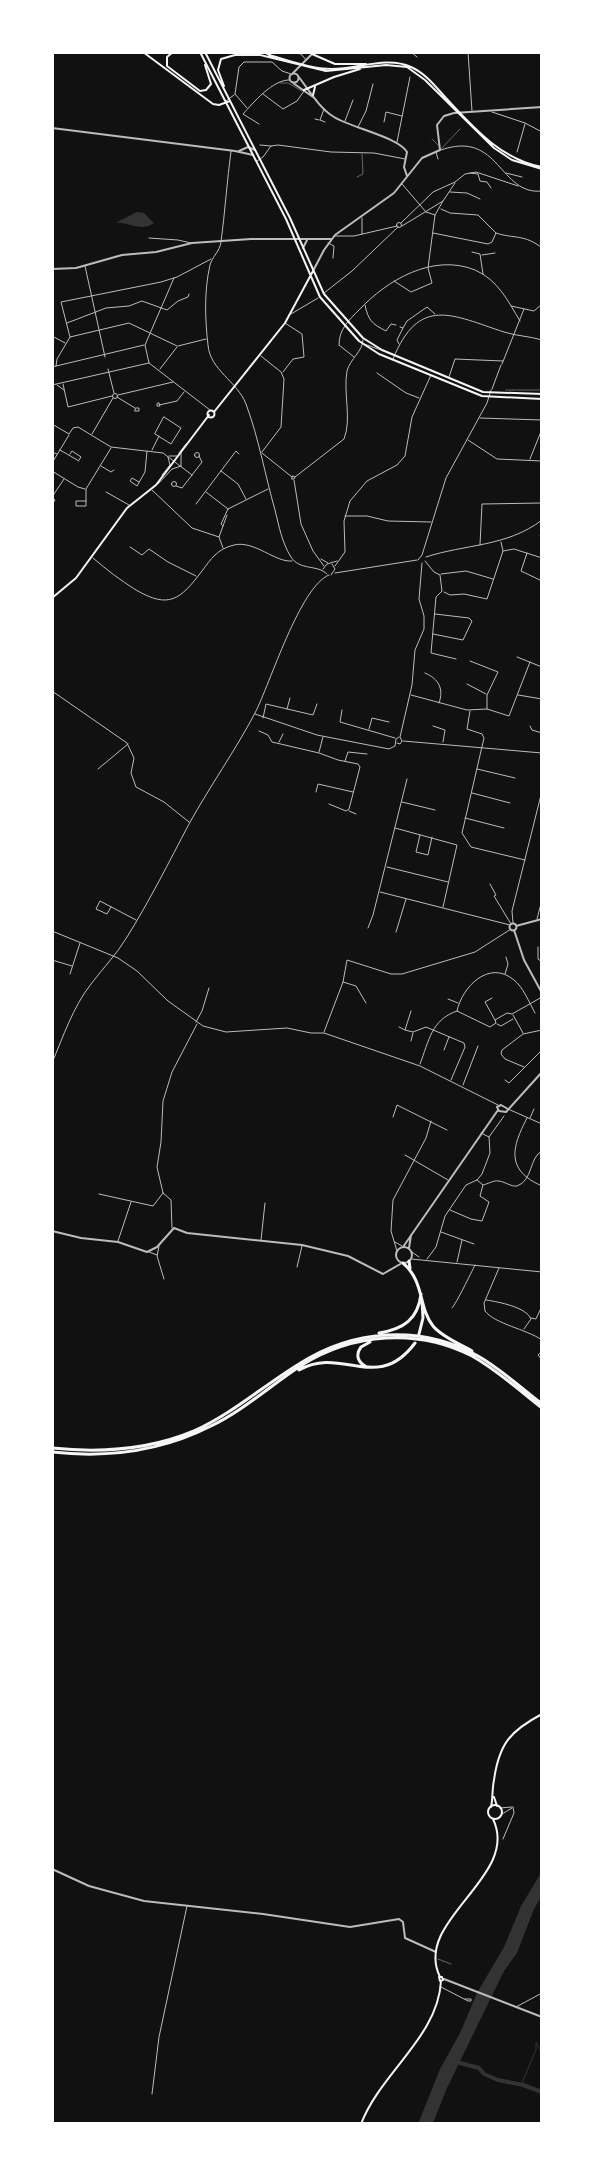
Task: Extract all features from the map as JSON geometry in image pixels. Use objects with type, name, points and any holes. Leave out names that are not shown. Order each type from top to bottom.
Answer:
[{"type":"highway","points":[[410,1260],[411,1271],[421,1293],[429,1320],[434,1328],[495,1367],[542,1404]]},
{"type":"highway","points":[[403,1263],[411,1271]]},
{"type":"highway","points":[[419,1334],[423,1318],[421,1293]]},
{"type":"highway","points":[[52,1450],[85,1451],[117,1449],[151,1444],[178,1437],[228,1413],[311,1356],[356,1339],[402,1327],[417,1312],[421,1293]]},
{"type":"highway","points":[[356,1339],[385,1335],[425,1337],[461,1348],[495,1367]]},
{"type":"highway","points":[[52,1450],[84,1454],[118,1453],[179,1440],[229,1416],[303,1365],[337,1348],[379,1338],[412,1339],[441,1344],[472,1356],[542,1408]]},
{"type":"highway","points":[[373,1368],[364,1366],[358,1357],[359,1349],[363,1345],[373,1341],[412,1339]]},
{"type":"highway","points":[[277,1383],[307,1365],[321,1361],[373,1368],[398,1360],[415,1343]]},
{"type":"main road","points":[[143,52],[213,104],[218,106],[230,100]]},
{"type":"main road","points":[[173,52],[167,57],[167,66],[192,86],[203,91],[208,88],[211,82],[203,58]]},
{"type":"main road","points":[[200,52],[295,239],[314,284],[326,305],[345,326],[363,344],[393,360],[489,398],[542,399]]},
{"type":"main road","points":[[205,52],[300,239],[324,294],[347,321],[364,338],[382,350],[449,378],[490,393],[542,394]]},
{"type":"main road","points":[[248,52],[270,55]]},
{"type":"main road","points":[[260,52],[293,63]]},
{"type":"main road","points":[[313,53],[334,64],[400,63],[418,71],[471,125],[497,148],[520,161],[542,168]]},
{"type":"main road","points":[[226,93],[218,70],[219,61],[228,56],[264,54],[311,68],[337,71],[392,64],[412,70],[425,80],[494,148],[512,160],[542,168]]},
{"type":"main road","points":[[311,68],[344,69],[374,64]]},
{"type":"main road","points":[[304,91],[334,77],[364,68]]},
{"type":"main road","points":[[313,95],[315,86]]},
{"type":"main road","points":[[307,268],[313,271]]},
{"type":"main road","points":[[52,598],[72,582],[92,558],[129,506],[152,490],[161,480],[211,413],[260,356],[290,314],[313,271]]},
{"type":"main road","points":[[310,276],[317,280]]},
{"type":"main road","points":[[307,283],[314,284]]},
{"type":"main road","points":[[497,1829],[493,1818],[488,1812],[491,1807],[497,1764],[506,1742],[519,1727],[542,1714]]},
{"type":"main road","points":[[361,2124],[381,2084],[402,2061],[433,2015],[442,1980],[435,1958],[436,1952],[448,1922],[493,1859],[498,1845],[497,1829],[499,1818],[502,1814],[493,1795]]},
{"type":"main road","points":[[491,1807],[499,1807]]},
{"type":"main road","points":[[493,1818],[499,1818]]},
{"type":"street","points":[[290,52],[301,54],[306,60]]},
{"type":"street","points":[[309,52],[313,53]]},
{"type":"street","points":[[411,52],[417,57]]},
{"type":"street","points":[[468,52],[472,112]]},
{"type":"street","points":[[290,80],[292,73],[313,53]]},
{"type":"street","points":[[247,108],[237,99],[235,94],[239,67],[244,62],[272,62],[282,70],[298,76],[324,109],[358,128],[397,142],[406,151],[405,169],[407,176]]},
{"type":"street","points":[[293,82],[297,82],[298,76]]},
{"type":"street","points":[[397,142],[410,77]]},
{"type":"street","points":[[258,124],[243,114],[263,94],[279,83],[290,80],[315,98]]},
{"type":"street","points":[[358,128],[366,111],[373,84]]},
{"type":"street","points":[[263,94],[284,108],[297,101],[304,91]]},
{"type":"street","points":[[230,100],[235,94]]},
{"type":"street","points":[[230,100],[237,99]]},
{"type":"street","points":[[345,122],[353,100]]},
{"type":"street","points":[[440,148],[437,126],[443,117],[450,114],[542,108]]},
{"type":"street","points":[[320,120],[324,109]]},
{"type":"street","points":[[491,110],[493,113],[525,123],[542,132]]},
{"type":"street","points":[[384,122],[386,112],[403,116]]},
{"type":"street","points":[[315,119],[325,122]]},
{"type":"street","points":[[517,152],[525,123]]},
{"type":"street","points":[[52,128],[237,151],[243,151],[253,145]]},
{"type":"street","points":[[260,145],[278,145],[362,154],[374,153],[405,159]]},
{"type":"street","points":[[313,271],[328,243],[335,235],[394,193],[422,158],[436,152],[440,148],[457,145],[482,150],[492,156],[518,186]]},
{"type":"street","points":[[256,161],[271,146]]},
{"type":"street","points":[[250,148],[255,150]]},
{"type":"street","points":[[231,150],[221,241],[212,260],[207,290],[207,339],[212,361],[245,402],[261,453],[284,544],[291,557],[297,564],[317,569],[329,575]]},
{"type":"street","points":[[243,151],[252,155]]},
{"type":"street","points":[[436,152],[437,159]]},
{"type":"street","points":[[470,172],[471,175],[478,174],[480,181]]},
{"type":"street","points":[[324,294],[352,271],[433,192],[455,182],[470,172],[485,174],[528,191],[542,191]]},
{"type":"street","points":[[506,173],[522,177]]},
{"type":"street","points":[[476,179],[487,182],[491,188]]},
{"type":"street","points":[[335,235],[340,237],[402,226],[442,201],[455,182]]},
{"type":"street","points":[[402,184],[426,212],[435,215]]},
{"type":"street","points":[[449,192],[467,193],[480,199]]},
{"type":"street","points":[[394,281],[413,292],[432,283],[428,268],[435,215],[442,201]]},
{"type":"street","points":[[440,208],[450,213],[478,215],[496,233],[523,237],[533,241],[542,248]]},
{"type":"street","points":[[362,216],[362,234]]},
{"type":"street","points":[[433,233],[488,244],[492,242],[496,233]]},
{"type":"street","points":[[149,238],[178,240],[192,244]]},
{"type":"street","points":[[303,248],[305,242],[309,239]]},
{"type":"street","points":[[52,270],[85,266],[122,255],[156,252],[192,244],[221,241],[331,239]]},
{"type":"street","points":[[328,243],[334,246],[333,258]]},
{"type":"street","points":[[472,252],[481,256],[495,253]]},
{"type":"street","points":[[481,256],[483,274]]},
{"type":"street","points":[[56,366],[56,359],[70,337],[62,302],[174,278],[212,260]]},
{"type":"street","points":[[85,266],[105,356]]},
{"type":"street","points":[[354,356],[340,346],[340,335],[347,321],[364,304],[394,281],[428,268],[464,267],[483,274],[499,288],[520,321]]},
{"type":"street","points":[[174,278],[145,345],[149,363],[211,413]]},
{"type":"street","points":[[67,324],[108,307],[129,306],[144,301],[168,310],[178,301],[188,297],[189,294]]},
{"type":"street","points":[[290,314],[318,298]]},
{"type":"street","points":[[364,304],[372,324],[386,332],[391,324],[396,325]]},
{"type":"street","points":[[511,306],[535,311],[542,304]]},
{"type":"street","points":[[400,344],[397,340],[407,321],[427,307],[435,315]]},
{"type":"street","points":[[322,579],[341,572],[418,560],[422,555],[446,478],[480,418],[524,309]]},
{"type":"street","points":[[393,360],[400,344],[414,325],[435,315],[466,318],[514,334],[542,340]]},
{"type":"street","points":[[282,373],[293,359],[304,357],[302,334],[284,322]]},
{"type":"street","points":[[70,337],[129,323],[177,346],[207,339]]},
{"type":"street","points":[[52,336],[66,344]]},
{"type":"street","points":[[294,480],[295,477],[344,439],[347,373],[354,356],[363,344],[364,338]]},
{"type":"street","points":[[363,344],[382,350]]},
{"type":"street","points":[[52,367],[145,345]]},
{"type":"street","points":[[159,370],[177,346]]},
{"type":"street","points":[[260,356],[282,373],[284,379],[281,427],[261,453]]},
{"type":"street","points":[[52,357],[56,359]]},
{"type":"street","points":[[449,361],[455,359],[502,362]]},
{"type":"street","points":[[449,378],[453,361]]},
{"type":"street","points":[[52,385],[109,370],[149,363]]},
{"type":"street","points":[[92,435],[113,397],[114,393],[109,370]]},
{"type":"street","points":[[333,574],[338,561],[345,552],[344,516],[350,501],[360,487],[398,464],[405,456],[410,425],[431,375],[429,370]]},
{"type":"street","points":[[377,373],[406,394],[420,398]]},
{"type":"street","points":[[431,375],[438,373]]},
{"type":"street","points":[[62,383],[68,407],[173,382]]},
{"type":"street","points":[[56,384],[64,390]]},
{"type":"street","points":[[152,406],[177,400],[185,391]]},
{"type":"street","points":[[114,393],[135,408],[142,408]]},
{"type":"street","points":[[164,417],[181,428],[172,444],[159,436],[155,434],[164,417]]},
{"type":"street","points":[[480,418],[542,420]]},
{"type":"street","points":[[52,424],[69,434]]},
{"type":"street","points":[[52,462],[73,428],[78,427],[111,447],[159,451]]},
{"type":"street","points":[[530,460],[542,429]]},
{"type":"street","points":[[152,451],[159,436]]},
{"type":"street","points":[[168,456],[175,457],[192,438]]},
{"type":"street","points":[[468,440],[497,459],[542,461]]},
{"type":"street","points":[[154,445],[159,451],[192,475]]},
{"type":"street","points":[[86,501],[76,501],[76,506],[86,506],[86,501],[86,489],[111,447]]},
{"type":"street","points":[[60,450],[79,461],[81,457],[72,451],[69,455]]},
{"type":"street","points":[[139,482],[145,472],[147,451]]},
{"type":"street","points":[[196,504],[236,451],[239,454]]},
{"type":"street","points":[[52,452],[57,455]]},
{"type":"street","points":[[181,466],[182,453]]},
{"type":"street","points":[[261,453],[292,477],[301,524],[313,551],[341,572]]},
{"type":"street","points":[[161,480],[170,465],[168,456]]},
{"type":"street","points":[[176,486],[182,488],[202,462],[199,456]]},
{"type":"street","points":[[100,466],[111,472],[114,470]]},
{"type":"street","points":[[156,485],[175,466],[181,466]]},
{"type":"street","points":[[52,471],[86,489]]},
{"type":"street","points":[[221,471],[238,484],[246,500]]},
{"type":"street","points":[[52,505],[55,501],[52,497],[64,478]]},
{"type":"street","points":[[224,549],[219,537],[228,509],[269,489]]},
{"type":"street","points":[[152,490],[193,528],[219,537]]},
{"type":"street","points":[[206,491],[228,509]]},
{"type":"street","points":[[106,492],[125,501],[129,506]]},
{"type":"street","points":[[480,546],[482,504],[542,503]]},
{"type":"street","points":[[344,516],[367,516],[388,521],[431,522]]},
{"type":"street","points":[[422,555],[426,557],[445,551],[500,541],[518,535],[542,520]]},
{"type":"street","points":[[442,591],[450,595],[464,594],[486,600],[502,551],[500,541]]},
{"type":"street","points":[[92,558],[115,577],[158,601],[178,596],[197,577],[214,554],[224,549],[238,545],[261,550],[287,561],[293,560]]},
{"type":"street","points":[[130,547],[142,554],[149,549],[166,561],[197,577]]},
{"type":"street","points":[[502,551],[513,549],[542,558]]},
{"type":"street","points":[[527,553],[521,571],[542,581]]},
{"type":"street","points":[[281,558],[291,557]]},
{"type":"street","points":[[422,563],[426,557]]},
{"type":"street","points":[[52,1062],[66,1029],[90,985],[115,956],[137,920],[169,866],[190,823],[254,714],[292,624],[322,579],[324,566],[320,558]]},
{"type":"street","points":[[418,560],[422,563]]},
{"type":"street","points":[[332,564],[338,561]]},
{"type":"street","points":[[425,561],[434,572],[440,575],[466,571],[494,579]]},
{"type":"street","points":[[317,569],[329,563]]},
{"type":"street","points":[[402,741],[400,737],[410,695],[415,649],[424,627],[424,616],[419,600],[422,563]]},
{"type":"street","points":[[440,575],[442,591]]},
{"type":"street","points":[[442,591],[437,595],[431,653],[456,659]]},
{"type":"street","points":[[433,633],[463,640],[472,621],[469,618],[435,614]]},
{"type":"street","points":[[517,657],[542,667]]},
{"type":"street","points":[[470,661],[498,672],[487,695],[487,709]]},
{"type":"street","points":[[410,695],[470,711],[487,709],[509,715],[530,662]]},
{"type":"street","points":[[425,673],[439,683],[442,693],[439,704]]},
{"type":"street","points":[[467,684],[487,695]]},
{"type":"street","points":[[52,691],[128,744],[134,758],[131,773],[136,787],[164,802],[190,823]]},
{"type":"street","points":[[518,695],[542,699]]},
{"type":"street","points":[[287,709],[290,698]]},
{"type":"street","points":[[263,718],[266,704],[313,715],[317,704]]},
{"type":"street","points":[[342,710],[340,722],[396,738],[400,737]]},
{"type":"street","points":[[470,711],[467,729],[483,735],[482,747],[462,833],[471,846],[524,860]]},
{"type":"street","points":[[254,714],[323,737],[389,749],[397,743],[400,744],[402,741],[542,752]]},
{"type":"street","points":[[369,729],[372,718],[389,722]]},
{"type":"street","points":[[433,726],[445,730],[443,743]]},
{"type":"street","points":[[530,726],[530,730],[542,733]]},
{"type":"street","points":[[259,731],[268,735],[271,741],[345,761],[356,762],[360,766],[348,810]]},
{"type":"street","points":[[279,743],[283,734]]},
{"type":"street","points":[[319,753],[323,737]]},
{"type":"street","points":[[396,738],[397,743]]},
{"type":"street","points":[[98,769],[128,744]]},
{"type":"street","points":[[345,761],[347,752],[367,754]]},
{"type":"street","points":[[477,769],[515,778]]},
{"type":"street","points":[[368,928],[379,892],[407,779]]},
{"type":"street","points":[[316,792],[318,784],[354,793]]},
{"type":"street","points":[[511,929],[512,911],[542,791]]},
{"type":"street","points":[[471,793],[510,803]]},
{"type":"street","points":[[401,802],[435,810]]},
{"type":"street","points":[[329,804],[356,814]]},
{"type":"street","points":[[537,810],[541,811]]},
{"type":"street","points":[[465,818],[504,828]]},
{"type":"street","points":[[395,828],[455,843],[457,846],[443,908]]},
{"type":"street","points":[[420,834],[416,852],[428,855],[432,837]]},
{"type":"street","points":[[385,867],[449,883]]},
{"type":"street","points":[[490,884],[496,895],[494,896],[511,924]]},
{"type":"street","points":[[379,892],[516,926],[542,919]]},
{"type":"street","points":[[396,932],[406,899]]},
{"type":"street","points":[[538,921],[542,900]]},
{"type":"street","points":[[111,907],[107,914],[96,908],[100,902],[111,907],[137,920]]},
{"type":"street","points":[[516,926],[514,930],[524,960],[542,993]]},
{"type":"street","points":[[324,1033],[342,982],[347,960],[391,974],[402,974],[478,951],[511,929]]},
{"type":"street","points":[[52,931],[115,956],[134,968],[158,993],[197,1023],[222,1032],[287,1028],[311,1033],[324,1033],[420,1066],[542,1124]]},
{"type":"street","points":[[70,974],[80,942]]},
{"type":"street","points":[[538,947],[538,959],[542,962]]},
{"type":"street","points":[[505,974],[508,964],[506,957]]},
{"type":"street","points":[[52,960],[72,967]]},
{"type":"street","points":[[420,1066],[437,1022],[457,1012],[465,990],[477,979],[492,973],[505,974],[517,982],[535,1013]]},
{"type":"street","points":[[342,982],[357,987],[366,1003]]},
{"type":"street","points":[[147,1252],[159,1245],[172,1228],[170,1200],[163,1193],[157,1167],[162,1142],[163,1101],[172,1072],[197,1023],[209,988]]},
{"type":"street","points":[[495,1020],[507,1013],[512,1014],[542,997]]},
{"type":"street","points":[[492,998],[485,1002],[496,1023],[501,1026],[514,1018]]},
{"type":"street","points":[[448,999],[459,1004]]},
{"type":"street","points":[[405,1030],[411,1011]]},
{"type":"street","points":[[457,1012],[486,1026],[496,1023]]},
{"type":"street","points":[[512,1014],[523,1034]]},
{"type":"street","points":[[399,1027],[413,1032],[423,1027],[463,1042],[465,1046],[451,1080]]},
{"type":"street","points":[[524,1068],[505,1059],[501,1052],[504,1046],[523,1034],[542,1030]]},
{"type":"street","points":[[411,1041],[413,1032]]},
{"type":"street","points":[[444,1050],[449,1036]]},
{"type":"street","points":[[463,1086],[478,1046]]},
{"type":"street","points":[[505,1080],[509,1083],[542,1050]]},
{"type":"street","points":[[498,1110],[504,1113],[542,1072]]},
{"type":"street","points":[[393,1117],[397,1105],[447,1130]]},
{"type":"street","points":[[397,1251],[403,1246],[498,1110],[499,1105]]},
{"type":"street","points":[[530,1119],[534,1109]]},
{"type":"street","points":[[427,1259],[436,1247],[444,1218],[449,1209],[466,1185],[477,1180],[482,1174],[489,1156],[489,1137],[504,1116]]},
{"type":"street","points":[[527,1118],[517,1137],[514,1151],[518,1168],[527,1178],[542,1186]]},
{"type":"street","points":[[392,1269],[397,1259],[397,1251],[391,1231],[393,1200],[427,1137],[431,1121]]},
{"type":"street","points":[[481,1133],[489,1137]]},
{"type":"street","points":[[482,1185],[497,1180],[516,1186],[527,1178],[537,1154],[542,1150]]},
{"type":"street","points":[[405,1154],[448,1180]]},
{"type":"street","points":[[477,1180],[482,1185]]},
{"type":"street","points":[[449,1209],[472,1219],[482,1221],[489,1202],[480,1196],[482,1185]]},
{"type":"street","points":[[99,1194],[153,1206],[163,1193]]},
{"type":"street","points":[[118,1242],[131,1202]]},
{"type":"street","points":[[261,1240],[265,1203]]},
{"type":"street","points":[[172,1228],[187,1233],[302,1245],[348,1256],[381,1274],[387,1274],[392,1269],[410,1260],[422,1259],[542,1272]]},
{"type":"street","points":[[52,1231],[81,1238],[118,1242],[157,1255]]},
{"type":"street","points":[[440,1232],[474,1244]]},
{"type":"street","points":[[409,1248],[412,1233]]},
{"type":"street","points":[[457,1262],[462,1240]]},
{"type":"street","points":[[395,1242],[409,1248],[422,1259]]},
{"type":"street","points":[[159,1245],[157,1255],[164,1279]]},
{"type":"street","points":[[297,1267],[302,1245]]},
{"type":"street","points":[[410,1260],[412,1252]]},
{"type":"street","points":[[397,1259],[403,1263]]},
{"type":"street","points":[[452,1308],[456,1305],[464,1282],[475,1264]]},
{"type":"street","points":[[499,1267],[483,1306],[486,1314],[542,1340]]},
{"type":"street","points":[[485,1300],[527,1313],[531,1318],[536,1319],[542,1306]]},
{"type":"street","points":[[524,1330],[531,1318]]},
{"type":"street","points":[[542,1352],[538,1356],[542,1360]]},
{"type":"street","points":[[499,1807],[513,1807]]},
{"type":"street","points":[[502,1814],[513,1807]]},
{"type":"street","points":[[503,1839],[514,1813],[513,1807]]},
{"type":"street","points":[[52,1870],[80,1883],[125,1897],[187,1906],[263,1914],[350,1927],[399,1919],[404,1922],[405,1938],[436,1952]]},
{"type":"street","points":[[152,2094],[159,2037],[187,1906]]},
{"type":"street","points":[[442,1980],[475,1990],[519,2010],[542,2017]]},
{"type":"street","points":[[440,1987],[464,2000]]},
{"type":"street","points":[[516,2007],[542,1993]]},
{"type":"lane","points":[[279,83],[288,82],[304,91]]},
{"type":"lane","points":[[432,139],[440,148],[460,129]]},
{"type":"lane","points":[[357,177],[363,174],[362,154]]},
{"type":"lane","points":[[505,394],[507,390],[542,390]]},
{"type":"lane","points":[[435,1958],[451,1964]]},
{"type":"shaded area","points":[[137,212],[144,213],[154,223],[149,226],[139,227],[115,223]]},
{"type":"shaded area","points":[[541,1873],[541,1897],[534,1909],[517,1953],[504,1971],[447,2088],[433,2123],[418,2124],[440,2069],[460,2033],[477,1993],[504,1947],[521,1906]]},
{"type":"waterway","points":[[521,2085],[536,2050],[536,2042],[542,2054]]},
{"type":"waterway","points":[[456,2062],[479,2068],[484,2074],[498,2080],[523,2085],[542,2092]]}]
